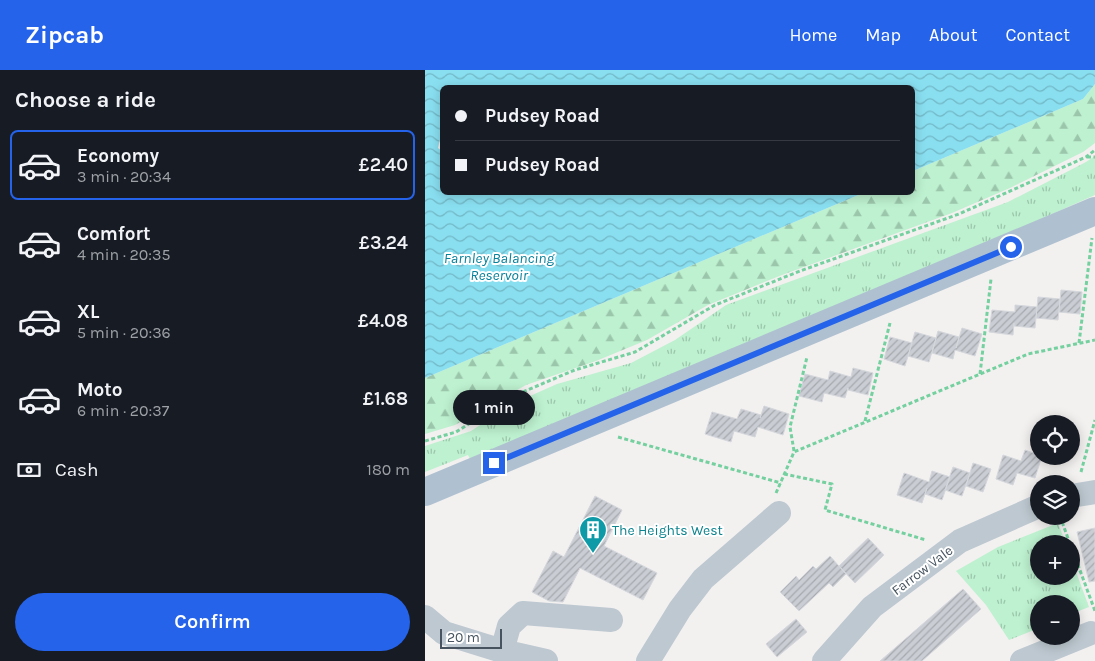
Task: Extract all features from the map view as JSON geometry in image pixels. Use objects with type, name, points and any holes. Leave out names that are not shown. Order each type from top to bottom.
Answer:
[{"type":"main road","points":[[425,492],[994,254],[1094,221]]},
{"type":"street","name":"Farrow Vale","points":[[825,661],[872,607],[960,541],[1030,510]]},
{"type":"street","points":[[648,661],[679,609],[703,579],[779,513]]},
{"type":"street","points":[[502,651],[509,626],[523,613],[611,620]]},
{"type":"street","points":[[425,617],[443,633],[502,651],[546,661]]},
{"type":"street","points":[[1022,661],[1093,622]]},
{"type":"path","points":[[425,441],[456,432],[513,396],[575,370],[635,352],[715,305],[800,271],[959,214],[1086,157],[1095,150]]},
{"type":"path","points":[[1086,157],[1095,157]]},
{"type":"path","points":[[1079,344],[1094,221]]},
{"type":"path","points":[[980,374],[994,254]]},
{"type":"path","points":[[864,422],[898,294]]},
{"type":"path","points":[[794,452],[1028,354],[1095,340]]},
{"type":"path","points":[[779,513],[776,494],[794,452],[790,427],[807,356]]},
{"type":"path","points":[[1080,495],[1095,420]]},
{"type":"path","points":[[581,426],[781,483]]},
{"type":"path","points":[[784,474],[832,484],[825,510],[952,547]]},
{"type":"path","points":[[1080,576],[1093,622]]},
{"type":"green space","points":[[1095,84],[1095,143],[1083,152],[1010,188],[952,213],[782,275],[708,305],[647,340],[596,361],[526,385],[455,425],[425,434],[425,378],[858,195],[915,195],[915,170],[1083,99]]},
{"type":"green space","points":[[1095,156],[1095,195],[1009,233],[470,459],[468,455],[425,472],[425,446],[471,431],[512,404],[557,384],[631,363],[675,340],[726,305],[1008,202]]},
{"type":"green space","points":[[1053,525],[1059,525],[1063,535],[1030,535],[1030,585],[1080,585],[1080,582],[1089,607],[1080,610],[1080,595],[1030,595],[1030,632],[1009,640],[986,605],[956,571],[998,547]]},
{"type":"water","name":"Farnley Balancing Reservoir","points":[[425,70],[1095,70],[1095,84],[1083,99],[915,170],[915,85],[440,85],[440,140],[438,148],[440,150],[440,195],[858,195],[425,378]]},
{"type":"building","points":[[1061,290],[1082,292],[1080,314],[1059,312]]},
{"type":"building","points":[[1038,297],[1060,299],[1058,320],[1036,318]]},
{"type":"building","points":[[1015,305],[1037,307],[1035,328],[1014,326],[1014,323],[1013,335],[989,332],[992,310],[1015,312]]},
{"type":"building","points":[[962,328],[982,334],[975,356],[955,350],[953,359],[932,353],[938,331],[959,337],[956,348]]},
{"type":"building","points":[[915,332],[936,338],[929,362],[908,356]]},
{"type":"building","points":[[890,337],[912,343],[905,366],[884,359]]},
{"type":"building","points":[[853,368],[873,373],[868,395],[848,390],[848,388],[845,398],[824,393],[822,402],[799,396],[805,374],[828,380],[830,371],[851,377]]},
{"type":"building","points":[[764,406],[789,414],[783,435],[758,427],[755,437],[734,431],[731,442],[705,434],[712,412],[737,419],[741,409],[761,415]]},
{"type":"building","points":[[1025,450],[1030,452],[1030,465],[1039,465],[1036,475],[1030,475],[1030,477],[1017,473],[1013,485],[996,479],[1003,455],[1021,461]]},
{"type":"building","points":[[973,463],[991,469],[983,492],[966,486]]},
{"type":"building","points":[[953,467],[970,473],[962,496],[945,490]]},
{"type":"building","points":[[932,471],[950,477],[942,500],[925,494],[922,503],[897,495],[904,473],[929,482]]},
{"type":"building","name":"The Heights West","points":[[595,496],[622,510],[604,546],[657,573],[643,600],[580,568],[563,602],[549,601],[532,592],[553,551],[564,557]]},
{"type":"building","points":[[1095,528],[1095,581],[1089,582],[1080,544],[1080,535],[1078,535],[1077,532]]},
{"type":"building","points":[[868,538],[884,555],[855,583],[839,566]]},
{"type":"building","points":[[830,556],[846,574],[833,587],[829,583],[799,611],[780,592],[796,576],[799,580],[813,566],[816,569]]},
{"type":"building","points":[[963,589],[981,609],[922,661],[880,661]]},
{"type":"building","points":[[796,619],[807,632],[777,657],[766,644]]},
{"type":"place","name":"The Heights West","points":[[593,554]]},
{"type":"route","points":[[494,463],[1011,247]]}]
